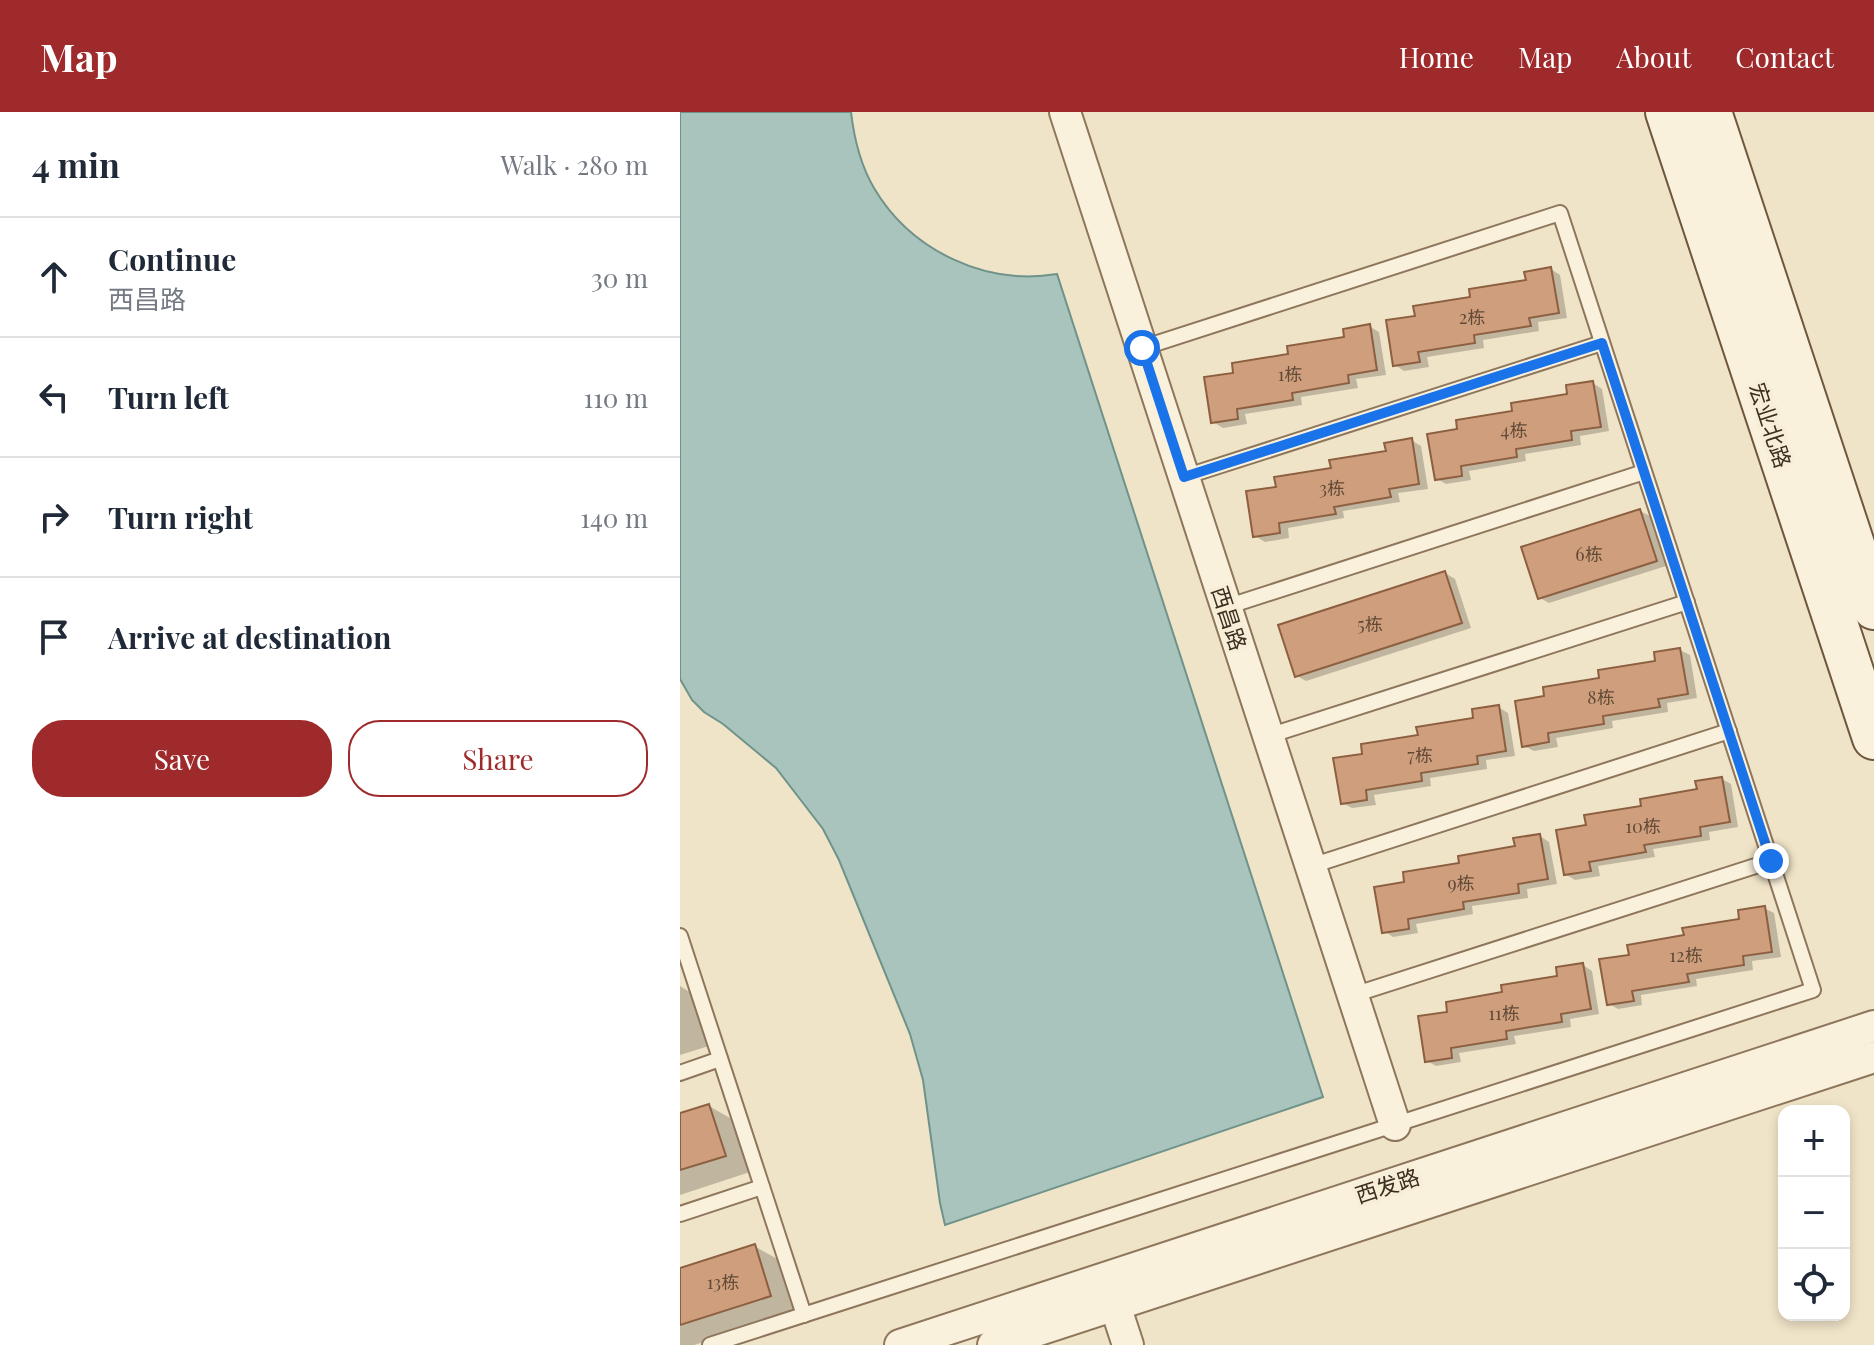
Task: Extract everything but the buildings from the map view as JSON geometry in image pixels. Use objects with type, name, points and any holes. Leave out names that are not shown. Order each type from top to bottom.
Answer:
[{"type":"main road","name":"宏业北路","points":[[1667,112],[1874,738]]},
{"type":"main road","name":"宏业北路","points":[[1710,112],[1874,608]]},
{"type":"street","name":"西昌路","points":[[1065,112],[1395,1125]]},
{"type":"street","name":"西发路","points":[[993,1345],[1110,1291],[1874,1026]]},
{"type":"street","name":"西发路","points":[[900,1345],[1110,1291],[1874,1057]]},
{"type":"street","points":[[1110,1291],[1128,1345]]},
{"type":"lane","points":[[710,1345],[1813,990],[1560,213],[1142,348]]},
{"type":"lane","points":[[1184,477],[1602,343]]},
{"type":"lane","points":[[1226,607],[1644,472]]},
{"type":"lane","points":[[1268,736],[1687,602]]},
{"type":"lane","points":[[1311,866],[1729,731]]},
{"type":"lane","points":[[1353,995],[1771,861]]},
{"type":"lane","points":[[680,936],[804,1315]]},
{"type":"lane","points":[[680,1073],[720,1059]]},
{"type":"lane","points":[[680,1214],[762,1187]]},
{"type":"water","points":[[680,112],[851,112],[859,152],[869,179],[908,230],[929,246],[978,269],[1030,276],[1057,274],[1323,1097],[945,1225],[923,1080],[910,1034],[839,860],[823,829],[776,768],[704,712],[692,700],[680,679]]},
{"type":"route","points":[[1142,348],[1184,477],[1602,343],[1771,861]]}]
